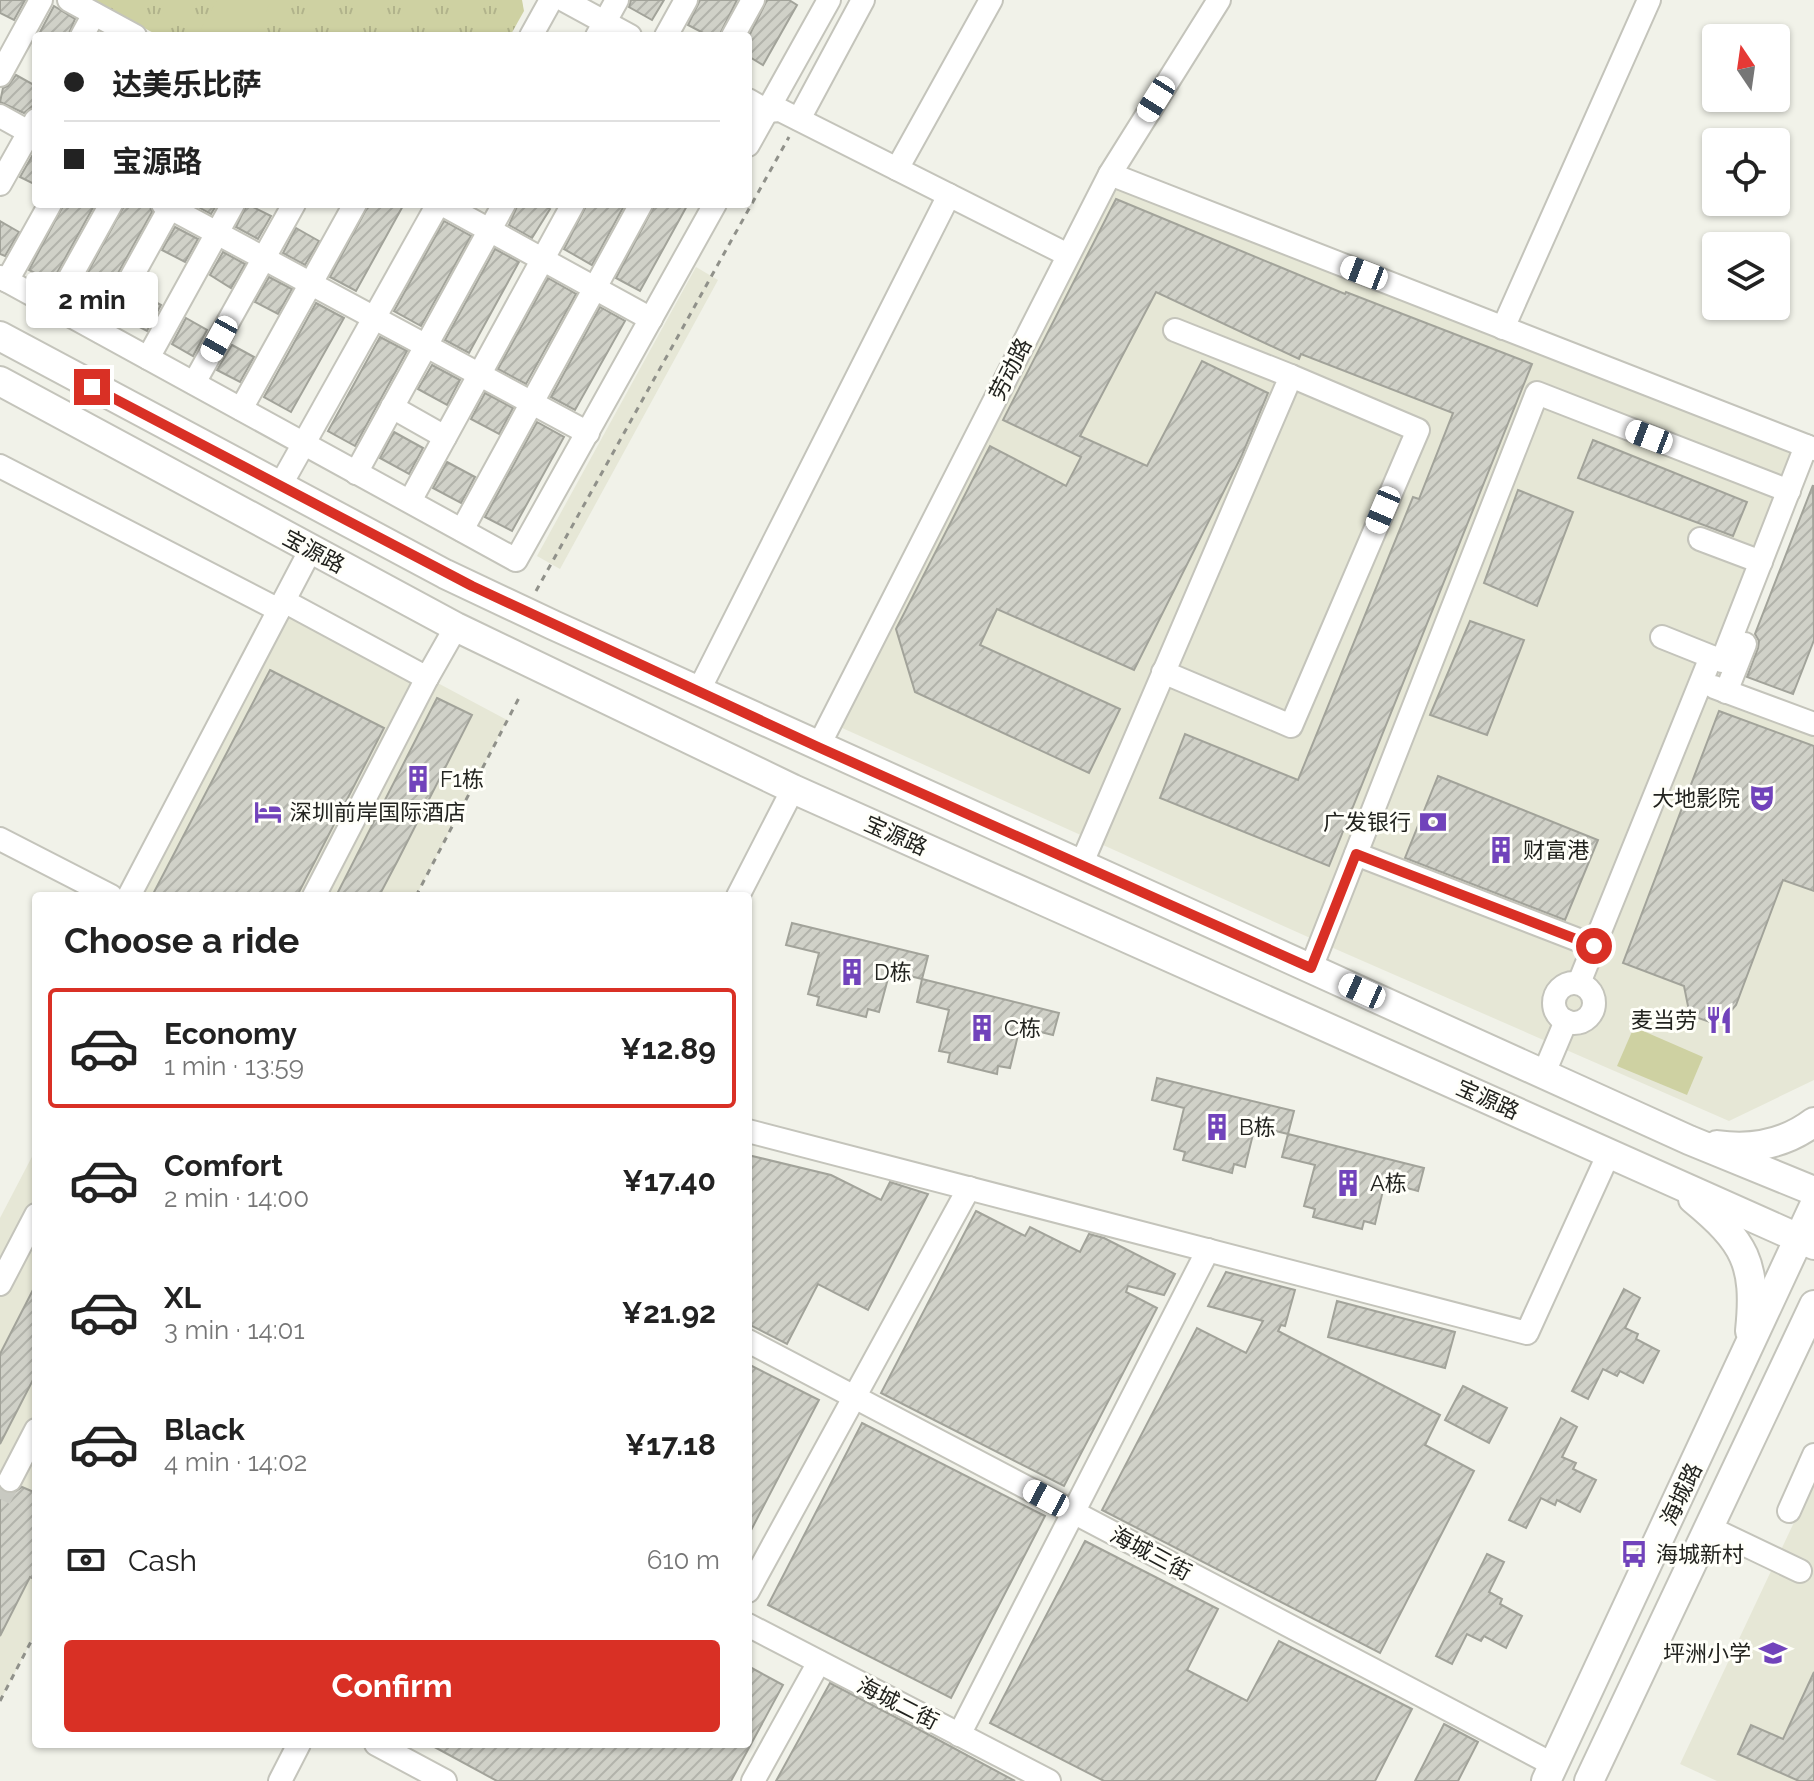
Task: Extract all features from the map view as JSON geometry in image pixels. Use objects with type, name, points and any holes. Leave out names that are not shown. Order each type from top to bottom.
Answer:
[{"type":"main road","name":"宝源路","points":[[0,336],[445,574],[525,612],[1689,1140],[1814,1191]]},
{"type":"main road","name":"宝源路","points":[[0,381],[456,627],[793,789],[1807,1242]]},
{"type":"main road","points":[[1495,1102],[1510,1103],[1522,1094],[1527,1079],[1516,1060]]},
{"type":"main road","points":[[1689,1140],[1733,1147],[1765,1145],[1789,1138],[1814,1122]]},
{"type":"main road","points":[[1671,1181],[1715,1217],[1746,1257],[1752,1280],[1753,1308],[1740,1366]]},
{"type":"main road","name":"海城路","points":[[1550,1773],[1740,1366],[1807,1242],[1814,1206]]},
{"type":"main road","name":"海城路","points":[[1589,1781],[1814,1305]]},
{"type":"main road","points":[[1774,1390],[1814,1341]]},
{"type":"street","points":[[0,75],[41,0]]},
{"type":"street","points":[[69,0],[128,32]]},
{"type":"street","points":[[533,32],[551,0]]},
{"type":"street","points":[[564,0],[601,29],[617,0]]},
{"type":"street","points":[[668,32],[686,0]]},
{"type":"street","points":[[735,32],[753,0]]},
{"type":"street","points":[[752,129],[758,105],[829,0]]},
{"type":"street","points":[[799,119],[863,0]]},
{"type":"street","points":[[897,169],[991,0]]},
{"type":"street","name":"劳动路","points":[[818,747],[1110,174],[1219,0]]},
{"type":"street","points":[[1503,328],[1649,0]]},
{"type":"street","points":[[84,32],[94,14]]},
{"type":"street","points":[[758,105],[799,119],[1068,255]]},
{"type":"street","points":[[0,116],[32,128]]},
{"type":"street","points":[[0,184],[32,132]]},
{"type":"street","points":[[1110,174],[1811,452]]},
{"type":"street","points":[[698,692],[949,195]]},
{"type":"street","points":[[48,208],[4,279],[516,560],[713,208]]},
{"type":"street","points":[[54,306],[109,208]]},
{"type":"street","points":[[101,332],[166,208]]},
{"type":"street","points":[[173,208],[588,433]]},
{"type":"street","points":[[148,358],[231,208]]},
{"type":"street","points":[[194,383],[292,208]]},
{"type":"street","points":[[241,409],[353,208]]},
{"type":"street","points":[[280,486],[438,208]]},
{"type":"street","points":[[448,208],[651,319]]},
{"type":"street","points":[[356,473],[502,208]]},
{"type":"street","points":[[410,501],[571,208]]},
{"type":"street","points":[[462,530],[639,208]]},
{"type":"street","points":[[1163,672],[1291,726],[1418,430],[1175,330]]},
{"type":"street","points":[[1081,865],[1291,376]]},
{"type":"street","points":[[1311,968],[1537,393],[1789,491]]},
{"type":"street","points":[[392,407],[445,437]]},
{"type":"street","points":[[1662,637],[1722,661],[1789,491],[1811,452]]},
{"type":"street","points":[[1726,692],[1811,452]]},
{"type":"street","points":[[0,466],[427,678]]},
{"type":"street","points":[[1700,539],[1761,562]]},
{"type":"street","points":[[131,892],[311,549]]},
{"type":"street","points":[[316,892],[456,627]]},
{"type":"street","points":[[1544,1073],[1566,1021],[1579,1023],[1593,1009],[1590,990],[1579,983],[1711,657]]},
{"type":"street","points":[[1700,682],[1814,724]]},
{"type":"street","points":[[740,892],[793,789]]},
{"type":"street","points":[[0,839],[103,892]]},
{"type":"street","points":[[1356,854],[1594,946]]},
{"type":"street","points":[[752,1132],[1527,1333],[1609,1153]]},
{"type":"street","points":[[752,1584],[969,1188]]},
{"type":"street","points":[[0,1284],[32,1223]]},
{"type":"street","points":[[959,1735],[1208,1250]]},
{"type":"street","name":"海城三街","points":[[752,1343],[1074,1513],[1550,1773]]},
{"type":"street","points":[[10,1480],[32,1438]]},
{"type":"street","points":[[1789,1511],[1814,1455]]},
{"type":"street","points":[[1710,1528],[1800,1571]]},
{"type":"street","name":"海城二街","points":[[752,1627],[1049,1781]]},
{"type":"street","points":[[755,1781],[819,1662]]},
{"type":"street","points":[[280,1781],[297,1748]]},
{"type":"street","points":[[383,1748],[445,1781]]},
{"type":"path","points":[[752,204],[799,119]]},
{"type":"path","points":[[525,612],[750,208]]},
{"type":"path","points":[[418,892],[521,694]]},
{"type":"path","points":[[0,1701],[32,1640]]},
{"type":"shaded area","points":[[1110,174],[1812,448],[1718,688],[1814,724],[1814,1080],[1729,1121],[831,723]]},
{"type":"shaded area","points":[[696,267],[718,280],[560,569],[537,556]]},
{"type":"shaded area","points":[[284,601],[507,720],[418,892],[131,892]]},
{"type":"shaded area","points":[[32,1157],[32,1640],[0,1701],[0,1218]]},
{"type":"shaded area","name":"坪洲小学","points":[[1814,1480],[1814,1781],[1717,1781],[1680,1764]]},
{"type":"green space","points":[[93,0],[522,0],[524,11],[512,32],[152,32]]},
{"type":"green space","points":[[217,0],[272,0],[255,32],[199,32]]},
{"type":"green space","points":[[1634,1027],[1703,1057],[1687,1095],[1617,1066]]},
{"type":"building","points":[[0,0],[25,0],[14,20],[0,13]]},
{"type":"building","points":[[631,0],[664,0],[652,20],[629,7]]},
{"type":"building","points":[[700,0],[737,0],[721,32],[701,32],[688,25]]},
{"type":"building","points":[[767,0],[789,0],[797,5],[763,65],[752,58],[751,32]]},
{"type":"building","points":[[54,6],[75,19],[70,32],[40,32]]},
{"type":"building","points":[[16,75],[32,84],[32,106],[24,113],[0,102],[3,88]]},
{"type":"building","points":[[32,156],[32,183],[20,177]]},
{"type":"building","points":[[1116,199],[1345,294],[1532,364],[1329,866],[1160,798],[1185,734],[1298,780],[1413,497],[1419,499],[1453,413],[1301,354],[1299,359],[1156,292],[1080,436],[1147,466],[1202,361],[1268,393],[1242,455],[1134,670],[997,609],[980,645],[1120,709],[1089,773],[915,692],[896,629],[990,446],[1066,486],[1081,457],[1003,420]]},
{"type":"building","points":[[62,208],[93,208],[52,282],[29,270]]},
{"type":"building","points":[[123,208],[150,208],[152,212],[98,309],[75,296]]},
{"type":"building","points":[[200,208],[215,208],[211,214]]},
{"type":"building","points":[[245,208],[255,208],[271,216],[258,239],[236,227]]},
{"type":"building","points":[[367,208],[402,208],[356,291],[330,277]]},
{"type":"building","points":[[516,208],[550,209],[532,238],[509,225]]},
{"type":"building","points":[[585,208],[623,208],[592,265],[564,249]]},
{"type":"building","points":[[653,208],[686,208],[640,291],[616,278]]},
{"type":"building","points":[[0,221],[19,232],[5,256],[0,254]]},
{"type":"building","points":[[444,221],[471,236],[421,326],[394,311]]},
{"type":"building","points":[[175,227],[198,239],[185,262],[162,250]]},
{"type":"building","points":[[296,228],[319,241],[305,265],[283,253]]},
{"type":"building","points":[[495,249],[519,262],[469,353],[445,340]]},
{"type":"building","points":[[223,252],[245,264],[231,288],[210,275]]},
{"type":"building","points":[[269,277],[292,289],[278,314],[255,302]]},
{"type":"building","points":[[548,278],[576,294],[526,384],[498,369]]},
{"type":"building","points":[[139,293],[161,305],[147,331],[124,319]]},
{"type":"building","points":[[316,303],[344,318],[291,412],[264,397]]},
{"type":"building","points":[[600,307],[625,321],[575,410],[551,397]]},
{"type":"building","points":[[186,318],[207,330],[193,356],[172,344]]},
{"type":"building","points":[[380,337],[407,351],[355,446],[328,431]]},
{"type":"building","points":[[232,345],[254,357],[240,382],[217,370]]},
{"type":"building","points":[[432,365],[460,380],[447,405],[418,389]]},
{"type":"building","points":[[485,393],[513,408],[499,434],[471,419]]},
{"type":"building","points":[[537,422],[564,437],[512,531],[485,517]]},
{"type":"building","points":[[394,432],[423,448],[409,474],[380,458]]},
{"type":"building","points":[[1593,440],[1747,502],[1733,536],[1578,478]]},
{"type":"building","points":[[447,462],[475,477],[461,503],[433,488]]},
{"type":"building","points":[[1813,485],[1814,640],[1793,694],[1747,677],[1758,648],[1759,641],[1755,634]]},
{"type":"building","points":[[1518,490],[1573,512],[1537,606],[1484,583]]},
{"type":"building","points":[[1470,621],[1524,640],[1487,735],[1430,715]]},
{"type":"building","name":"深圳前岸国际酒店","points":[[270,670],[384,728],[299,892],[154,892]]},
{"type":"building","name":"F1栋","points":[[437,698],[472,715],[381,892],[338,892]]},
{"type":"building","points":[[1719,711],[1814,746],[1814,891],[1783,880],[1736,1005],[1725,1018],[1710,1022],[1695,1017],[1689,1011],[1684,986],[1623,963]]},
{"type":"building","name":"财富港","points":[[1438,776],[1598,840],[1565,920],[1405,858]]},
{"type":"building","name":"D栋","points":[[792,923],[928,956],[922,979],[890,971],[879,1012],[868,1009],[866,1017],[817,1005],[819,997],[808,994],[819,953],[786,945]]},
{"type":"building","name":"C栋","points":[[922,979],[1059,1013],[1053,1035],[1020,1027],[1010,1068],[998,1066],[997,1074],[948,1062],[950,1053],[939,1051],[949,1010],[917,1002]]},
{"type":"building","name":"B栋","points":[[1157,1078],[1294,1111],[1288,1134],[1255,1126],[1245,1167],[1234,1164],[1232,1173],[1183,1160],[1185,1152],[1174,1149],[1184,1108],[1152,1100]]},
{"type":"building","name":"A栋","points":[[1288,1134],[1424,1168],[1418,1191],[1385,1182],[1375,1224],[1364,1221],[1362,1229],[1313,1217],[1315,1209],[1304,1206],[1315,1165],[1282,1157]]},
{"type":"building","points":[[752,1156],[831,1175],[881,1200],[890,1182],[928,1194],[868,1310],[818,1284],[787,1344],[752,1326]]},
{"type":"building","points":[[976,1211],[1025,1236],[1030,1227],[1080,1252],[1089,1234],[1104,1238],[1175,1274],[1164,1295],[1128,1286],[1126,1292],[1157,1308],[1064,1486],[881,1393]]},
{"type":"building","points":[[1226,1272],[1295,1290],[1285,1326],[1281,1325],[1278,1331],[1440,1415],[1425,1445],[1474,1471],[1380,1653],[1102,1510],[1197,1328],[1246,1353],[1263,1321],[1208,1306]]},
{"type":"building","points":[[1624,1289],[1640,1298],[1625,1328],[1638,1334],[1636,1339],[1659,1351],[1643,1383],[1620,1371],[1617,1376],[1603,1369],[1588,1399],[1572,1391]]},
{"type":"building","points":[[32,1292],[32,1382],[0,1444],[0,1354]]},
{"type":"building","points":[[1337,1301],[1455,1332],[1445,1368],[1328,1337]]},
{"type":"building","points":[[752,1366],[819,1400],[752,1528]]},
{"type":"building","points":[[1463,1386],[1507,1408],[1489,1443],[1445,1420]]},
{"type":"building","points":[[1561,1418],[1577,1427],[1562,1457],[1576,1463],[1573,1469],[1596,1480],[1580,1512],[1557,1500],[1555,1505],[1541,1498],[1526,1528],[1509,1520]]},
{"type":"building","points":[[862,1423],[1045,1516],[951,1698],[768,1605]]},
{"type":"building","points":[[22,1487],[32,1491],[32,1578],[0,1636],[0,1489],[11,1494]]},
{"type":"building","points":[[1085,1541],[1218,1609],[1187,1670],[1247,1701],[1279,1641],[1412,1709],[1375,1781],[1104,1781],[990,1723]]},
{"type":"building","points":[[1487,1554],[1504,1562],[1489,1592],[1502,1599],[1500,1604],[1522,1616],[1506,1648],[1484,1636],[1481,1641],[1467,1634],[1452,1664],[1436,1656]]},
{"type":"building","points":[[752,1668],[783,1685],[752,1742]]},
{"type":"building","points":[[1814,1672],[1814,1781],[1799,1781],[1738,1754],[1751,1725],[1783,1739]]},
{"type":"building","points":[[830,1683],[920,1730],[1015,1781],[776,1781]]},
{"type":"building","points":[[1444,1724],[1478,1742],[1458,1781],[1415,1781]]},
{"type":"building","points":[[436,1748],[749,1748],[731,1781],[497,1781]]},
{"type":"tunnel","points":[[0,1499],[10,1480]]},
{"type":"place","name":"F1栋","points":[[418,779]]},
{"type":"place","name":"大地影院","points":[[1762,798]]},
{"type":"place","name":"深圳前岸国际酒店","points":[[268,812]]},
{"type":"place","name":"广发银行","points":[[1433,822]]},
{"type":"place","name":"财富港","points":[[1501,850]]},
{"type":"place","name":"D栋","points":[[852,972]]},
{"type":"place","name":"麦当劳","points":[[1719,1020]]},
{"type":"place","name":"C栋","points":[[982,1028]]},
{"type":"place","name":"B栋","points":[[1217,1127]]},
{"type":"place","name":"A栋","points":[[1348,1183]]},
{"type":"place","name":"海城新村","points":[[1634,1554]]},
{"type":"place","name":"坪洲小学","points":[[1773,1653]]},
{"type":"route","points":[[92,387],[417,559],[553,625],[1311,968],[1356,854],[1594,946]]}]
